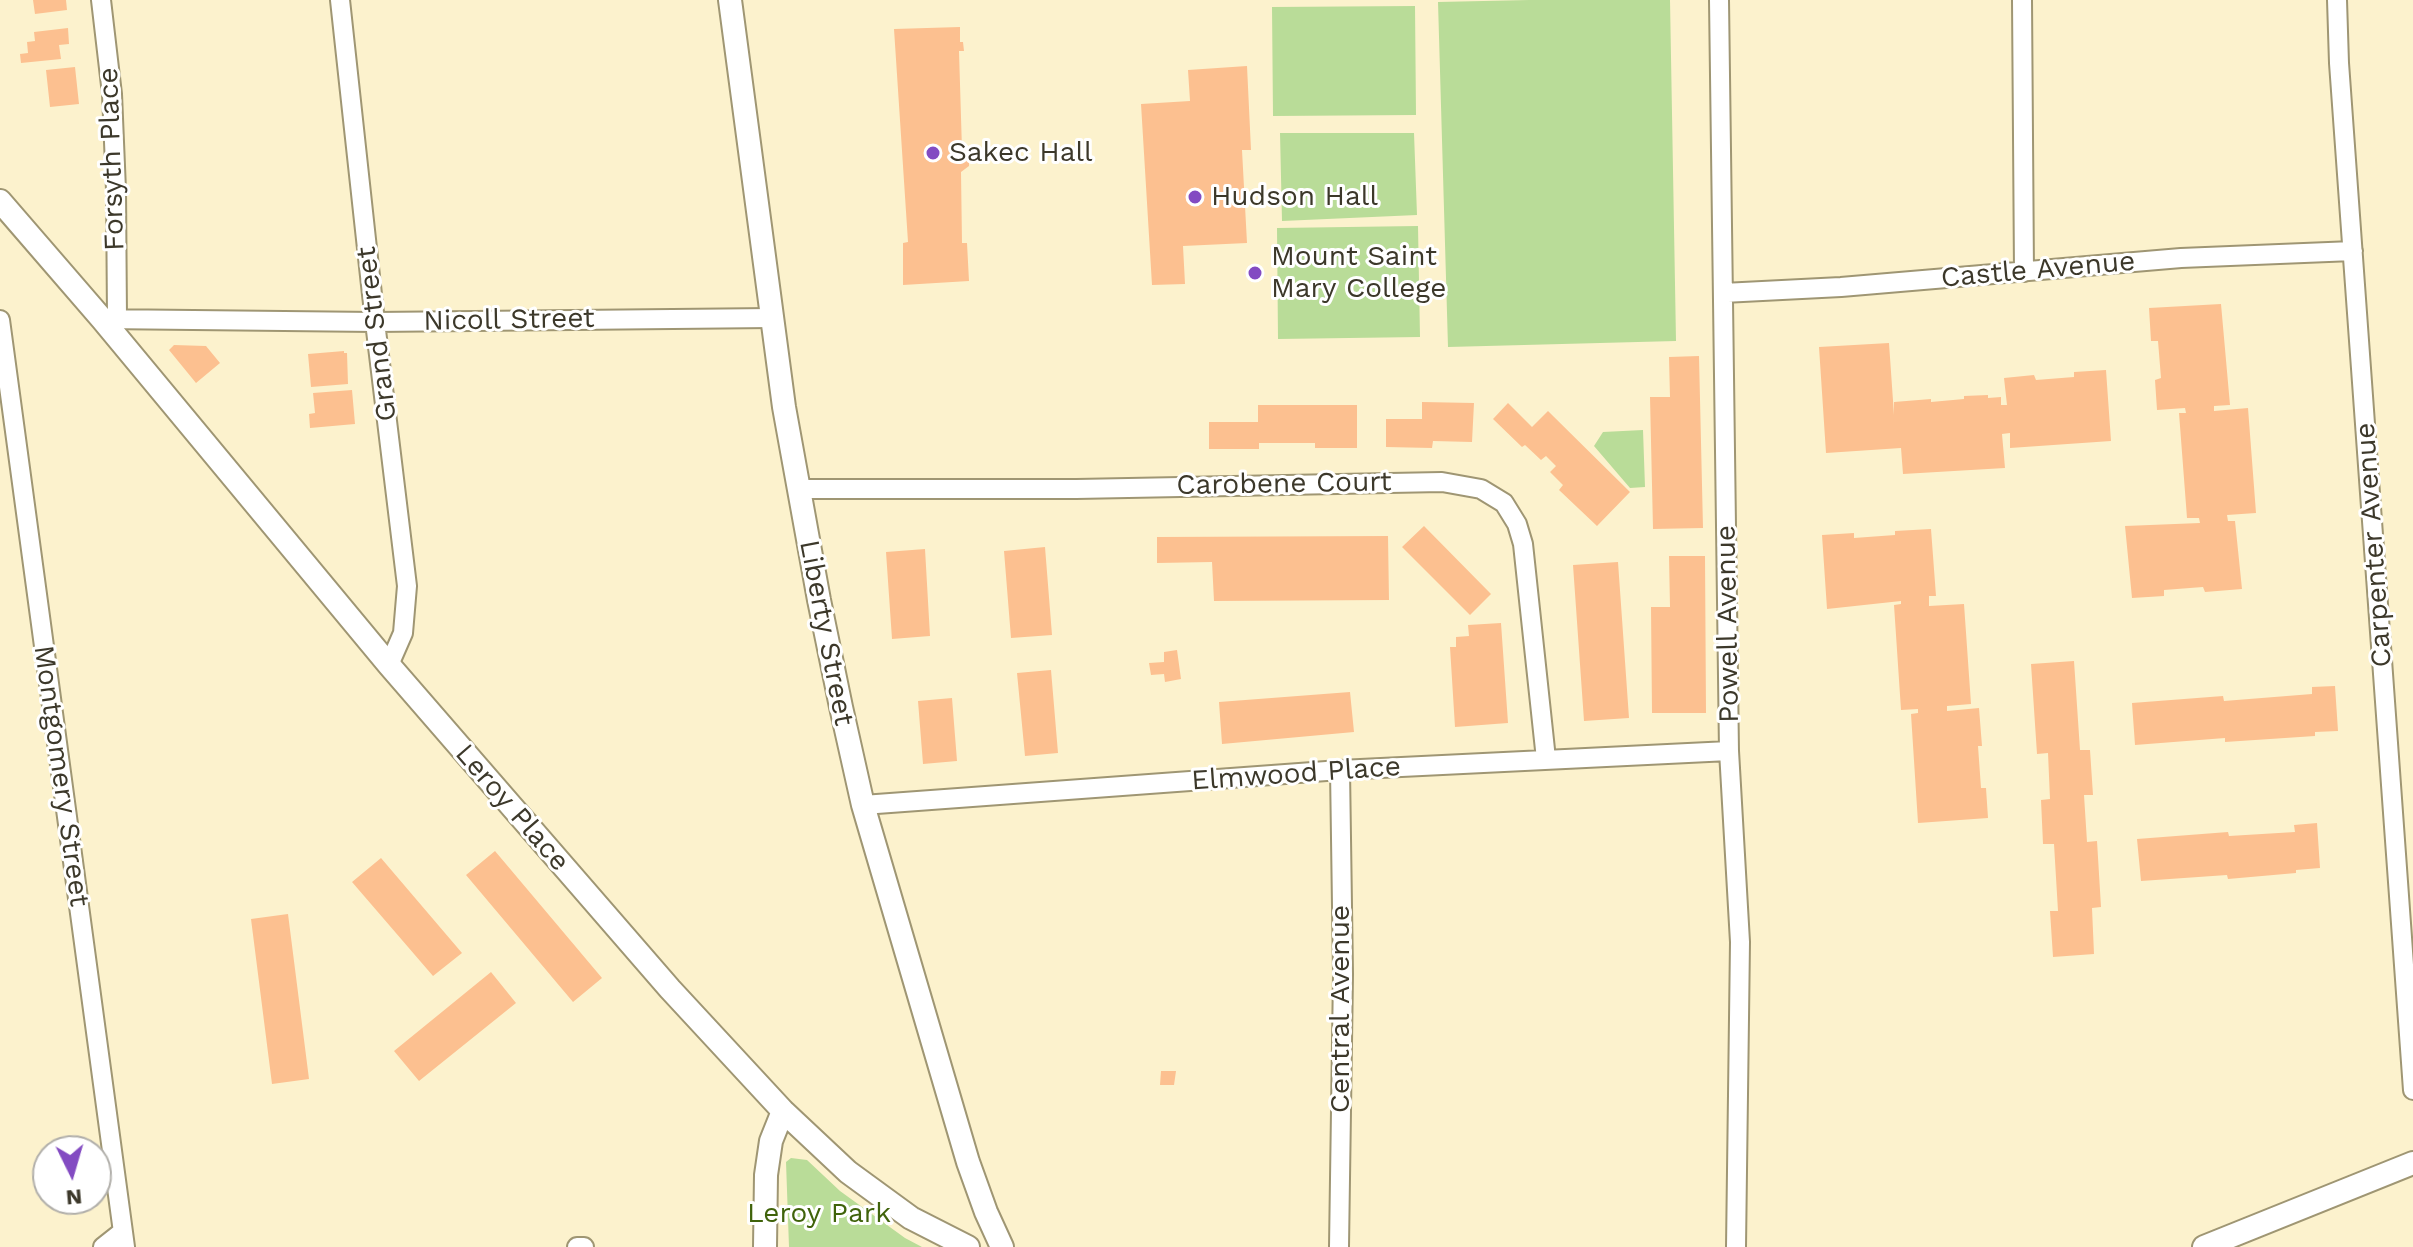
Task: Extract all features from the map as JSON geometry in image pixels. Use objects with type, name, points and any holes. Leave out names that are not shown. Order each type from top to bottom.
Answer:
[{"type":"street","name":"Forsyth Place","points":[[101,0],[112,94],[116,190],[109,318]]},
{"type":"street","name":"Grand Street","points":[[340,0],[407,586],[403,633],[389,665]]},
{"type":"street","name":"Liberty Street","points":[[730,0],[798,489],[863,805],[968,1162],[1002,1247]]},
{"type":"street","name":"Powell Avenue","points":[[1719,0],[1729,751],[1740,942],[1736,1247]]},
{"type":"street","points":[[2022,0],[2024,272]]},
{"type":"street","name":"Carpenter Avenue","points":[[2337,0],[2353,251],[2404,839],[2413,1090]]},
{"type":"street","name":"Leroy Place","points":[[0,201],[109,318],[389,665],[670,989],[783,1111],[848,1172],[911,1218],[968,1247]]},
{"type":"street","name":"Castle Avenue","points":[[1723,293],[1841,287],[2181,258],[2353,251]]},
{"type":"street","name":"Nicoll Street","points":[[109,318],[375,322],[772,318]]},
{"type":"street","name":"Montgomery Street","points":[[0,321],[124,1240]]},
{"type":"street","name":"Carobene Court","points":[[798,489],[1076,489],[1442,482],[1481,489],[1504,503],[1517,524],[1523,544],[1546,759]]},
{"type":"street","name":"Elmwood Place","points":[[863,805],[1340,770],[1729,751]]},
{"type":"street","name":"Central Avenue","points":[[1339,1247],[1343,974],[1340,770]]},
{"type":"street","points":[[765,1247],[766,1175],[771,1141],[783,1111]]},
{"type":"street","points":[[2204,1247],[2413,1163]]},
{"type":"street","points":[[103,1247],[124,1240]]},
{"type":"street","points":[[577,1247],[584,1247]]},
{"type":"green space","points":[[1670,0],[1676,341],[1448,347],[1438,2]]},
{"type":"green space","points":[[1415,6],[1416,115],[1273,116],[1272,7]]},
{"type":"green space","points":[[1280,133],[1414,133],[1417,215],[1282,221]]},
{"type":"green space","points":[[1418,226],[1420,337],[1278,339],[1277,228]]},
{"type":"green space","points":[[1643,430],[1645,487],[1630,488],[1594,446],[1603,432]]},
{"type":"green space","name":"Leroy Park","points":[[791,1158],[807,1160],[840,1191],[922,1247],[789,1247],[786,1162]]},
{"type":"building","points":[[33,0],[66,0],[67,10],[35,14]]},
{"type":"building","name":"Sakec Hall","points":[[960,27],[960,42],[963,42],[964,51],[959,51],[962,150],[969,156],[969,166],[961,172],[962,243],[967,243],[969,281],[903,285],[903,243],[908,242],[894,29]]},
{"type":"building","points":[[68,28],[69,44],[59,45],[61,59],[21,63],[20,54],[28,53],[27,42],[35,41],[34,32]]},
{"type":"building","name":"Hudson Hall","points":[[1247,66],[1251,150],[1242,150],[1247,243],[1183,246],[1185,284],[1152,285],[1141,104],[1190,101],[1188,70]]},
{"type":"building","points":[[75,67],[79,104],[50,107],[46,70]]},
{"type":"building","points":[[2221,304],[2230,405],[2214,406],[2214,411],[2248,408],[2256,513],[2227,515],[2228,521],[2235,521],[2242,589],[2205,592],[2203,587],[2164,590],[2164,596],[2132,598],[2125,526],[2200,523],[2199,518],[2187,518],[2179,413],[2186,413],[2185,408],[2157,410],[2155,380],[2161,378],[2158,341],[2151,341],[2149,308]]},
{"type":"building","points":[[1889,343],[1894,415],[1894,402],[1931,399],[1931,402],[1988,395],[1988,398],[2001,397],[2001,405],[2007,405],[2004,378],[2034,375],[2036,380],[2074,377],[2074,372],[2106,370],[2111,441],[2010,448],[2010,433],[2002,434],[2005,468],[1903,474],[1901,448],[1826,453],[1819,347]]},
{"type":"building","points":[[174,345],[206,346],[220,363],[196,383],[169,350]]},
{"type":"building","points":[[347,353],[348,384],[311,387],[308,354]]},
{"type":"building","points":[[1699,356],[1703,528],[1653,529],[1650,397],[1670,397],[1669,357]]},
{"type":"building","points":[[352,390],[355,424],[310,428],[309,414],[315,413],[313,393]]},
{"type":"building","points":[[1422,402],[1474,403],[1472,442],[1433,441],[1432,448],[1386,447],[1386,419],[1422,419]]},
{"type":"building","points":[[1508,403],[1532,427],[1548,411],[1630,492],[1597,526],[1559,490],[1563,485],[1550,472],[1556,466],[1546,456],[1541,460],[1525,445],[1522,447],[1493,419]]},
{"type":"building","points":[[1258,405],[1357,405],[1357,448],[1315,448],[1315,443],[1259,443],[1259,449],[1209,449],[1209,422],[1258,422]]},
{"type":"building","points":[[1424,526],[1491,594],[1470,615],[1402,547]]},
{"type":"building","points":[[1931,529],[1936,596],[1929,596],[1929,606],[1964,604],[1971,704],[1947,706],[1947,711],[1979,708],[1981,788],[1986,788],[1988,818],[1918,823],[1911,714],[1918,713],[1918,709],[1901,710],[1894,605],[1901,604],[1901,601],[1827,609],[1822,535],[1854,533],[1854,538]]},
{"type":"building","points":[[1388,536],[1389,600],[1214,601],[1212,562],[1157,563],[1157,537]]},
{"type":"building","points":[[1045,547],[1052,635],[1011,638],[1004,551]]},
{"type":"building","points":[[925,549],[930,636],[892,639],[886,552]]},
{"type":"building","points":[[1669,556],[1705,556],[1706,713],[1652,713],[1651,607],[1670,607]]},
{"type":"building","points":[[1618,562],[1629,718],[1584,721],[1573,565]]},
{"type":"building","points":[[1501,623],[1508,723],[1455,727],[1450,647],[1456,647],[1456,637],[1469,636],[1468,625]]},
{"type":"building","points":[[1177,650],[1181,679],[1165,682],[1164,674],[1151,675],[1149,663],[1164,662],[1164,652]]},
{"type":"building","points":[[2074,661],[2080,750],[2090,750],[2093,795],[2084,795],[2087,842],[2097,841],[2101,907],[2092,908],[2094,954],[2053,957],[2050,911],[2058,911],[2054,844],[2043,844],[2041,800],[2050,799],[2048,753],[2037,754],[2031,664]]},
{"type":"building","points":[[1051,670],[1058,753],[1025,756],[1017,673]]},
{"type":"building","points":[[2335,686],[2338,731],[2315,732],[2315,736],[2225,742],[2225,738],[2135,745],[2132,703],[2223,696],[2224,701],[2312,694],[2312,687]]},
{"type":"building","points":[[1350,692],[1354,732],[1222,744],[1219,702]]},
{"type":"building","points":[[952,698],[957,761],[923,764],[918,701]]},
{"type":"building","points":[[2317,823],[2320,868],[2228,879],[2227,875],[2141,881],[2137,839],[2228,832],[2229,836],[2295,832],[2294,825]]},
{"type":"building","points":[[495,851],[602,978],[573,1002],[466,875]]},
{"type":"building","points":[[381,858],[462,953],[433,976],[352,882]]},
{"type":"building","points":[[288,914],[309,1079],[272,1084],[251,919]]},
{"type":"building","points":[[491,972],[516,1003],[419,1081],[394,1051]]},
{"type":"building","points":[[1161,1071],[1176,1071],[1174,1085],[1160,1085]]},
{"type":"place","name":"Sakec Hall","points":[[933,153]]},
{"type":"place","name":"Hudson Hall","points":[[1195,197]]},
{"type":"place","name":"Mount Saint Mary College","points":[[1255,273]]}]
